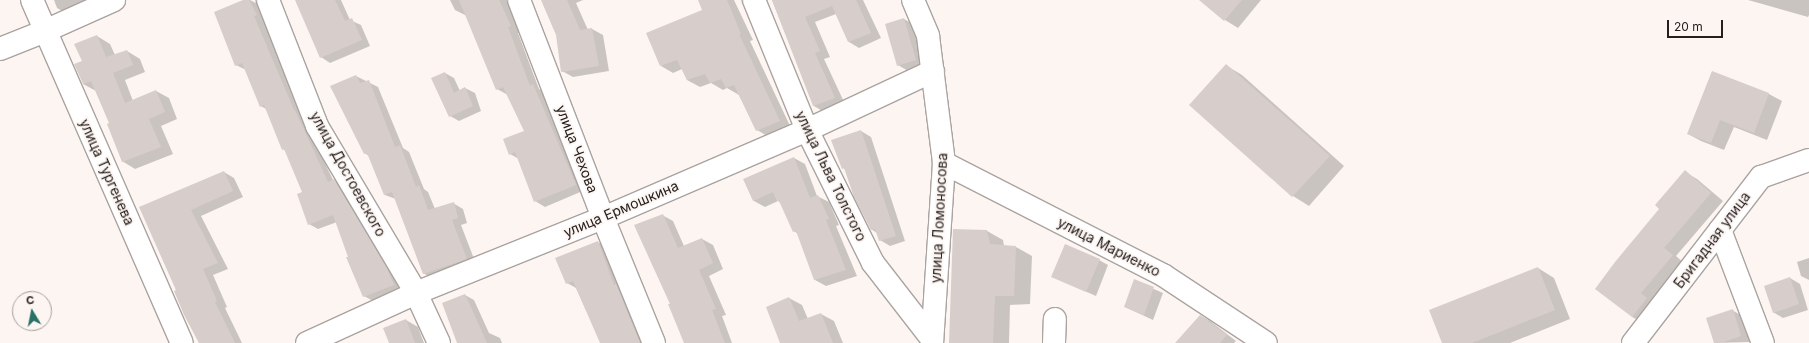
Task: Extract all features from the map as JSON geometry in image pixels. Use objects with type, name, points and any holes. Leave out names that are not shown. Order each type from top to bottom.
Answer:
[{"type":"street","name":"улица Тургенева","points":[[32,0],[182,343]]},
{"type":"street","points":[[0,49],[45,31],[114,0]]},
{"type":"street","name":"улица Достоевского","points":[[268,0],[317,126],[416,293],[439,343]]},
{"type":"street","name":"улица Чехова","points":[[519,0],[603,218],[654,343]]},
{"type":"street","name":"улица Льва Толстого","points":[[754,0],[807,130],[873,263],[932,341]]},
{"type":"street","name":"улица Ломоносова","points":[[913,0],[928,36],[944,163],[932,341]]},
{"type":"street","name":"улица Ермошкина","points":[[307,343],[416,293],[603,218],[807,130],[933,71]]},
{"type":"street","name":"Бригадная улица","points":[[1633,343],[1760,177],[1809,160]]},
{"type":"street","name":"улица Мариенко","points":[[944,163],[1163,274],[1266,343]]},
{"type":"street","points":[[1720,230],[1763,343]]},
{"type":"street","points":[[1054,343],[1055,319]]},
{"type":"building","points":[[243,0],[249,0],[257,15],[254,16],[294,110],[328,182],[334,179],[387,268],[394,285],[363,297],[346,257],[348,257],[333,215],[308,225],[297,194],[302,192],[284,149],[282,150],[264,105],[260,107],[242,63],[235,66],[214,12]]},
{"type":"building","points":[[295,0],[335,0],[345,21],[352,18],[362,40],[320,58]]},
{"type":"building","points":[[459,0],[499,0],[511,26],[508,27],[530,86],[533,84],[576,185],[534,202],[515,152],[509,155],[503,139],[524,131],[503,87],[496,90]]},
{"type":"building","points":[[541,0],[567,0],[580,30],[592,28],[599,66],[561,72],[556,35]]},
{"type":"building","points":[[698,0],[727,0],[741,34],[739,34],[780,121],[756,131],[734,85],[726,88],[721,79],[710,83],[705,74],[687,80],[677,60],[660,66],[646,33],[702,10]]},
{"type":"building","points":[[772,0],[856,0],[871,33],[848,42],[832,6],[805,17],[820,51],[815,53],[835,98],[813,106]]},
{"type":"building","points":[[1199,0],[1242,0],[1224,21]]},
{"type":"building","points":[[904,18],[916,60],[897,66],[885,24]]},
{"type":"building","points":[[97,35],[106,57],[127,50],[133,65],[113,73],[125,103],[156,90],[165,112],[149,119],[161,147],[122,162],[107,124],[109,123],[91,81],[83,84],[74,64],[82,61],[74,44]]},
{"type":"building","points":[[1226,64],[1330,156],[1292,197],[1189,105]]},
{"type":"building","points":[[1712,71],[1769,93],[1754,133],[1720,120],[1711,143],[1687,134]]},
{"type":"building","points":[[445,72],[454,93],[465,87],[473,106],[449,117],[431,78]]},
{"type":"building","points":[[356,75],[360,83],[369,80],[395,147],[400,145],[416,187],[419,185],[428,210],[454,202],[458,218],[452,220],[467,259],[423,274],[392,192],[384,195],[367,153],[364,154],[330,86]]},
{"type":"building","points":[[861,130],[896,236],[879,241],[875,229],[871,230],[854,197],[844,168],[842,169],[831,140]]},
{"type":"building","points":[[794,157],[810,198],[818,195],[829,219],[826,220],[846,270],[814,280],[796,231],[793,232],[779,201],[777,201],[773,192],[753,201],[743,179]]},
{"type":"building","points":[[1685,170],[1711,193],[1664,248],[1673,255],[1641,293],[1647,298],[1632,317],[1595,289],[1615,262],[1659,209],[1655,205]]},
{"type":"building","points":[[224,171],[233,191],[191,210],[218,263],[203,269],[217,301],[215,302],[235,343],[199,343],[184,315],[174,291],[176,290],[139,207]]},
{"type":"building","points":[[663,214],[678,248],[702,238],[713,263],[699,270],[716,309],[712,310],[725,343],[684,343],[668,304],[670,304],[634,225]]},
{"type":"building","points":[[953,229],[987,230],[990,244],[1016,246],[1014,296],[995,296],[993,343],[949,343]]},
{"type":"building","points":[[598,241],[614,285],[616,284],[640,343],[600,343],[573,281],[566,284],[555,258]]},
{"type":"building","points":[[1065,244],[1100,259],[1086,292],[1051,277]]},
{"type":"building","points":[[1538,267],[1555,310],[1472,343],[1442,343],[1429,310]]},
{"type":"building","points":[[1790,277],[1799,304],[1773,313],[1764,286]]},
{"type":"building","points":[[1134,279],[1154,287],[1144,315],[1124,307]]},
{"type":"building","points":[[465,294],[487,343],[457,343],[442,303]]},
{"type":"building","points":[[789,297],[799,321],[821,313],[833,343],[780,343],[766,307]]},
{"type":"building","points":[[1733,309],[1741,336],[1721,343],[1714,343],[1706,318]]},
{"type":"building","points":[[1200,315],[1227,335],[1220,343],[1175,343]]},
{"type":"building","points":[[406,319],[415,343],[389,343],[383,328]]}]
